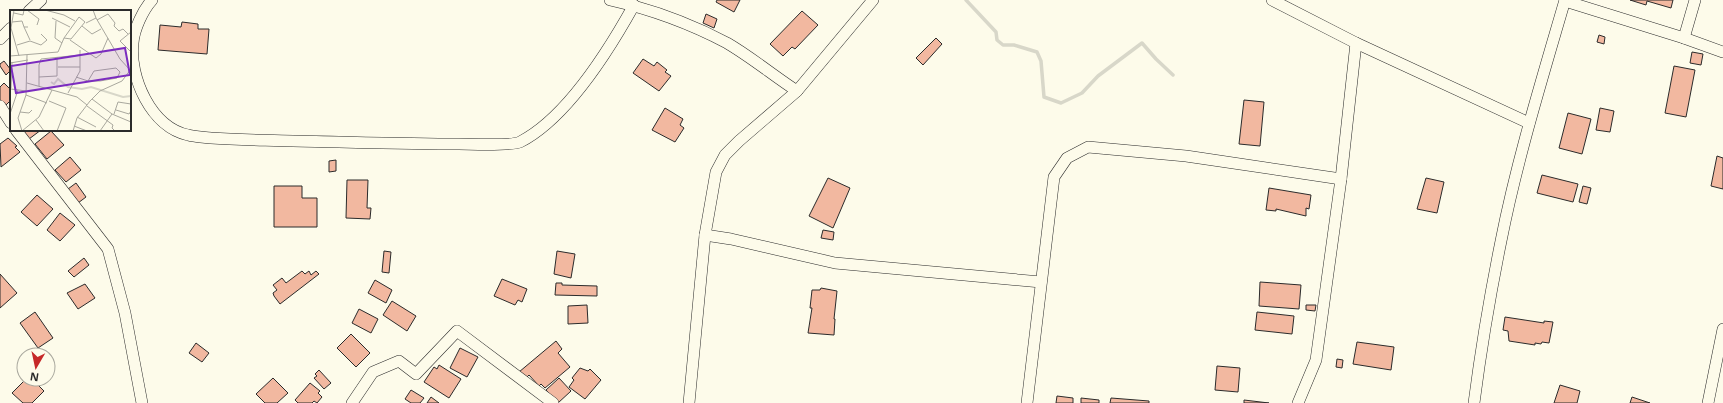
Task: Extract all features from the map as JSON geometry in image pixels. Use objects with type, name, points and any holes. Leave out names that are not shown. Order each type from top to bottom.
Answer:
[{"type":"street","points":[[30,10],[41,0]]},
{"type":"street","points":[[152,0],[140,21],[133,41],[132,61],[137,80],[153,111],[168,125],[187,135],[234,140],[432,144],[518,143],[542,128],[563,108],[610,47],[634,6]]},
{"type":"street","points":[[610,0],[671,18],[727,44],[797,91]]},
{"type":"street","points":[[689,403],[705,235],[716,172],[725,155],[738,141],[797,91],[872,0]]},
{"type":"street","points":[[1272,0],[1356,43],[1529,123]]},
{"type":"street","points":[[1684,38],[1695,0]]},
{"type":"street","points":[[1474,403],[1501,240],[1529,123],[1565,1],[1684,38],[1723,52]]},
{"type":"street","points":[[0,38],[10,29]]},
{"type":"street","points":[[1298,403],[1316,360],[1341,179],[1356,43]]},
{"type":"street","points":[[0,106],[10,121]]},
{"type":"street","points":[[17,131],[108,249],[125,313],[142,403]]},
{"type":"street","points":[[1027,403],[1054,177],[1067,158],[1088,147],[1186,156],[1341,179]]},
{"type":"street","points":[[705,235],[731,239],[835,263],[1041,282]]},
{"type":"street","points":[[1708,403],[1723,329]]},
{"type":"street","points":[[352,403],[373,372],[399,361],[416,374],[457,331],[553,403]]},
{"type":"building","points":[[717,0],[740,0],[734,12],[716,2]]},
{"type":"building","points":[[1630,0],[1673,0],[1671,8],[1647,1],[1646,5]]},
{"type":"building","points":[[802,11],[818,25],[795,49],[792,47],[783,56],[770,44]]},
{"type":"building","points":[[706,14],[717,19],[714,28],[703,23]]},
{"type":"building","points":[[182,22],[198,24],[198,29],[209,29],[207,54],[158,50],[160,25],[181,27]]},
{"type":"building","points":[[1599,35],[1605,37],[1604,44],[1597,42]]},
{"type":"building","points":[[936,38],[942,44],[923,65],[916,58]]},
{"type":"building","points":[[1692,52],[1703,54],[1701,65],[1690,63]]},
{"type":"building","points":[[643,59],[654,66],[657,62],[667,70],[665,72],[671,76],[659,91],[633,73]]},
{"type":"building","points":[[4,61],[10,69],[10,71],[6,75],[0,66],[0,64]]},
{"type":"building","points":[[1674,66],[1695,70],[1686,117],[1665,113]]},
{"type":"building","points":[[4,83],[10,89],[10,101],[6,105],[0,100],[0,87]]},
{"type":"building","points":[[1244,100],[1264,102],[1260,146],[1239,144]]},
{"type":"building","points":[[665,108],[683,119],[680,125],[684,128],[675,142],[652,130]]},
{"type":"building","points":[[1600,108],[1614,111],[1610,132],[1596,130]]},
{"type":"building","points":[[1568,113],[1591,119],[1582,154],[1559,148]]},
{"type":"building","points":[[23,131],[40,131],[29,139]]},
{"type":"building","points":[[51,131],[64,145],[47,159],[35,144]]},
{"type":"building","points":[[8,138],[17,146],[15,147],[20,152],[1,167],[0,144]]},
{"type":"building","points":[[1717,156],[1723,158],[1723,189],[1711,186]]},
{"type":"building","points":[[70,157],[81,170],[66,182],[55,170]]},
{"type":"building","points":[[336,160],[336,171],[329,172],[329,161]]},
{"type":"building","points":[[1542,175],[1578,184],[1573,202],[1537,193]]},
{"type":"building","points":[[828,178],[850,188],[833,228],[809,216]]},
{"type":"building","points":[[1426,178],[1444,182],[1437,213],[1417,209]]},
{"type":"building","points":[[347,180],[368,180],[367,208],[371,208],[370,219],[346,218]]},
{"type":"building","points":[[76,183],[86,197],[78,203],[68,189]]},
{"type":"building","points":[[274,186],[302,186],[302,198],[317,198],[317,227],[274,227]]},
{"type":"building","points":[[1583,186],[1591,188],[1587,204],[1579,202]]},
{"type":"building","points":[[1269,188],[1311,195],[1309,209],[1306,208],[1306,216],[1276,209],[1276,211],[1266,210]]},
{"type":"building","points":[[37,195],[53,209],[37,226],[21,212]]},
{"type":"building","points":[[60,213],[75,225],[60,241],[47,230]]},
{"type":"building","points":[[823,230],[834,232],[833,240],[821,238]]},
{"type":"building","points":[[384,251],[391,252],[389,273],[382,272]]},
{"type":"building","points":[[557,251],[575,254],[571,278],[554,274]]},
{"type":"building","points":[[84,258],[89,265],[74,277],[68,271]]},
{"type":"building","points":[[302,271],[305,274],[309,271],[311,275],[316,271],[319,274],[280,304],[274,296],[273,293],[277,290],[273,285],[282,278],[286,283]]},
{"type":"building","points":[[0,274],[17,293],[0,308]]},
{"type":"building","points":[[502,279],[527,289],[522,302],[518,300],[515,305],[494,296]]},
{"type":"building","points":[[375,280],[392,290],[386,303],[368,293]]},
{"type":"building","points":[[1260,282],[1301,285],[1299,309],[1259,306]]},
{"type":"building","points":[[556,283],[562,283],[562,285],[597,286],[597,296],[555,295]]},
{"type":"building","points":[[85,284],[95,298],[78,309],[67,293]]},
{"type":"building","points":[[821,288],[837,291],[834,335],[808,333],[812,308],[810,308],[812,290],[820,290]]},
{"type":"building","points":[[392,301],[416,316],[407,331],[383,315]]},
{"type":"building","points":[[587,305],[588,323],[568,324],[568,306]]},
{"type":"building","points":[[1306,305],[1316,305],[1315,311],[1306,310]]},
{"type":"building","points":[[359,309],[378,319],[371,333],[352,323]]},
{"type":"building","points":[[35,312],[53,338],[37,347],[20,323]]},
{"type":"building","points":[[1257,312],[1294,316],[1292,334],[1255,330]]},
{"type":"building","points":[[1505,317],[1544,323],[1544,321],[1553,322],[1549,343],[1535,343],[1535,345],[1509,341],[1508,331],[1503,330]]},
{"type":"building","points":[[351,334],[370,353],[356,367],[337,348]]},
{"type":"building","points":[[556,341],[562,349],[558,353],[570,367],[545,388],[541,384],[539,386],[529,375],[525,379],[519,372]]},
{"type":"building","points":[[1357,342],[1394,347],[1391,370],[1353,364]]},
{"type":"building","points":[[196,343],[209,353],[202,362],[189,353]]},
{"type":"building","points":[[460,348],[478,357],[467,377],[450,368]]},
{"type":"building","points":[[1337,359],[1343,360],[1342,368],[1336,367]]},
{"type":"building","points":[[439,365],[461,379],[449,398],[424,382],[434,367],[437,369]]},
{"type":"building","points":[[1217,366],[1240,368],[1238,392],[1215,390]]},
{"type":"building","points":[[580,368],[588,371],[590,369],[601,380],[585,399],[569,387],[574,380],[572,378]]},
{"type":"building","points":[[319,370],[331,383],[324,389],[314,378],[317,376],[315,374]]},
{"type":"building","points":[[273,378],[288,393],[277,403],[265,403],[256,394]]},
{"type":"building","points":[[559,378],[571,391],[558,403],[546,390]]},
{"type":"building","points":[[310,383],[320,391],[318,393],[322,397],[317,403],[314,401],[312,403],[298,403],[295,400]]},
{"type":"building","points":[[1560,385],[1580,391],[1577,403],[1554,403]]},
{"type":"building","points":[[18,387],[40,387],[44,391],[32,403],[23,403],[12,393]]},
{"type":"building","points":[[411,390],[424,398],[420,403],[411,403],[405,399]]},
{"type":"building","points":[[1057,396],[1073,398],[1073,403],[1056,403]]},
{"type":"building","points":[[431,397],[439,403],[427,403]]},
{"type":"building","points":[[1632,397],[1650,403],[1630,403]]},
{"type":"building","points":[[1081,398],[1099,400],[1099,403],[1081,403]]},
{"type":"building","points":[[1111,398],[1149,401],[1149,403],[1110,403]]},
{"type":"building","points":[[1244,400],[1269,403],[1244,403]]},
{"type":"waterway","points":[[966,0],[996,32],[997,40],[1003,45],[1014,45],[1037,52],[1041,61],[1044,97],[1061,103],[1082,93],[1098,76],[1142,43],[1173,75]]}]
